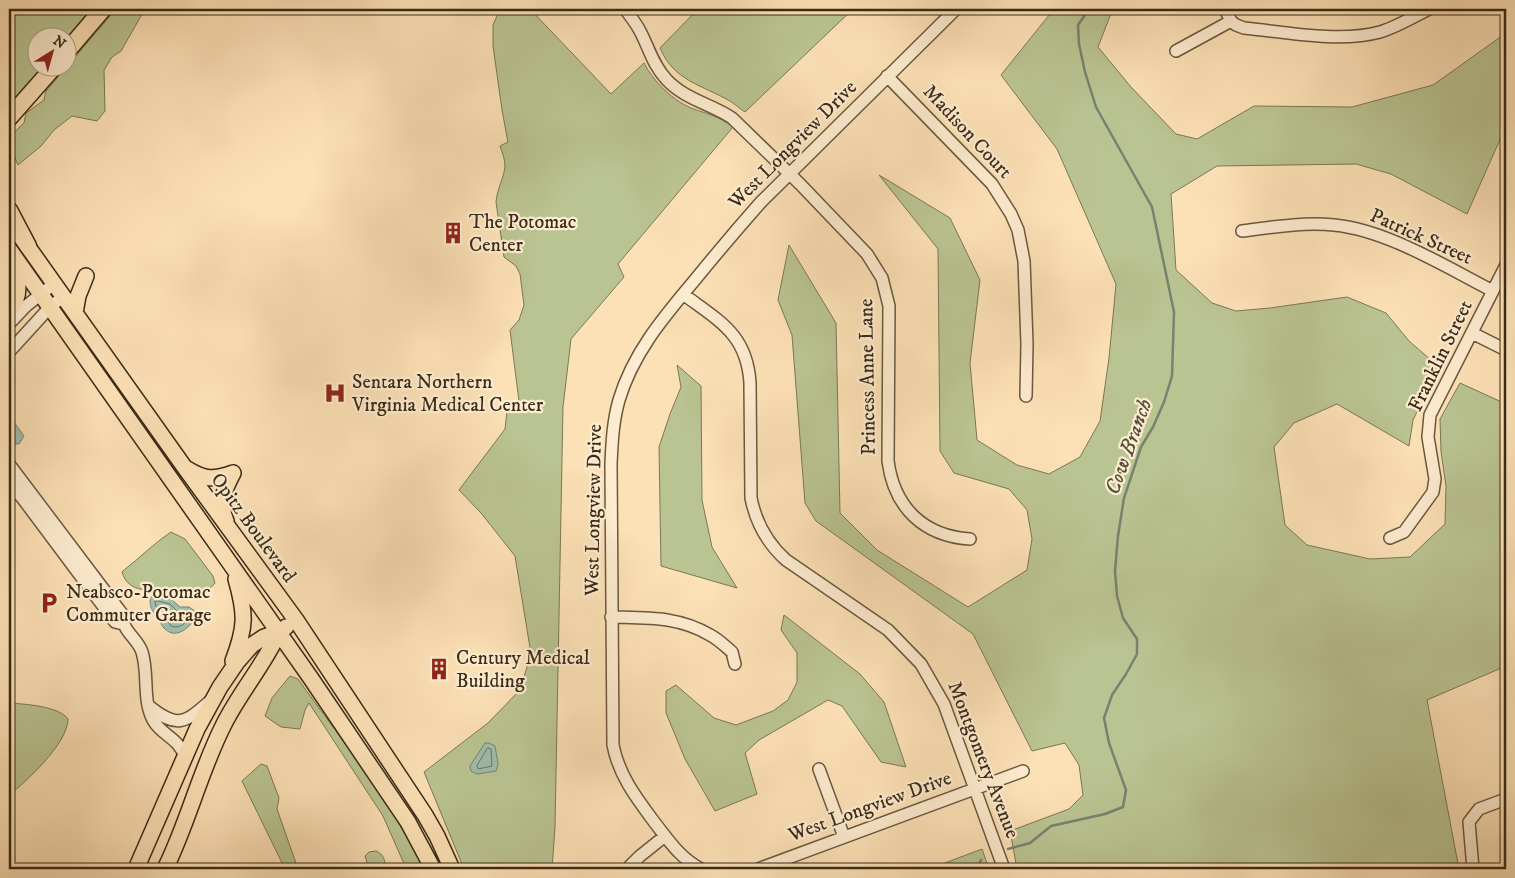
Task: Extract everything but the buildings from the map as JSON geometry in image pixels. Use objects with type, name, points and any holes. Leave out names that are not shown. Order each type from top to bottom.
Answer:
[{"type":"highway","points":[[78,38],[103,9]]},
{"type":"highway","points":[[9,118],[43,78]]},
{"type":"highway","points":[[9,210],[28,246]]},
{"type":"main road","name":"Opitz Boulevard","points":[[9,220],[184,468],[296,620],[425,815],[452,869]]},
{"type":"main road","name":"Opitz Boulevard","points":[[9,249],[279,632],[408,822],[433,869]]},
{"type":"main road","points":[[9,256],[19,286],[18,296],[9,311]]},
{"type":"main road","points":[[76,314],[78,296],[86,276]]},
{"type":"main road","points":[[184,468],[200,477],[210,479],[233,473],[222,497],[223,513],[230,529]]},
{"type":"main road","points":[[228,674],[242,639],[244,621],[243,606],[234,570]]},
{"type":"main road","points":[[136,869],[185,757],[212,700],[228,674],[252,645],[264,637],[279,632],[296,620]]},
{"type":"main road","points":[[164,869],[175,849],[206,764],[224,724],[272,648],[279,632]]},
{"type":"street","name":"Princess Anne Lane","points":[[625,9],[640,29],[651,57],[666,79],[684,94],[720,110],[732,118],[867,254],[875,266],[884,285],[889,306],[888,461],[893,486],[910,513],[925,526],[946,536],[970,539]]},
{"type":"street","name":"West Longview Drive","points":[[701,869],[684,859],[665,836],[634,795],[622,774],[615,756],[612,736],[611,617],[611,464],[613,422],[627,378],[636,358],[654,329],[683,294],[743,222],[956,9]]},
{"type":"street","points":[[1225,9],[1231,21],[1244,28],[1346,36],[1380,32],[1429,9]]},
{"type":"street","points":[[1176,50],[1231,21]]},
{"type":"street","name":"Madison Court","points":[[887,76],[992,184],[1011,214],[1018,230],[1024,261],[1027,344],[1026,396]]},
{"type":"street","name":"Patrick Street","points":[[1242,231],[1294,224],[1351,227],[1390,239],[1493,291]]},
{"type":"street","name":"Franklin Street","points":[[1390,538],[1404,532],[1433,492],[1435,479],[1428,438],[1430,415],[1506,265]]},
{"type":"street","points":[[9,324],[40,293],[55,283]]},
{"type":"street","name":"Montgomery Avenue","points":[[683,294],[730,331],[740,342],[746,355],[750,369],[751,498],[757,521],[766,537],[786,560],[880,624],[902,642],[929,675],[944,704],[1004,869]]},
{"type":"street","points":[[9,352],[50,307],[64,296]]},
{"type":"street","points":[[1472,333],[1506,350]]},
{"type":"street","points":[[9,464],[123,615],[123,624],[142,653],[147,699],[154,721],[176,741],[185,757]]},
{"type":"street","points":[[9,482],[115,622],[123,624]]},
{"type":"street","points":[[611,617],[667,619],[688,625],[711,635],[732,652],[735,664]]},
{"type":"street","points":[[149,706],[166,718],[182,720],[191,717],[212,700]]},
{"type":"street","points":[[819,769],[844,837]]},
{"type":"street","name":"West Longview Drive","points":[[758,869],[1023,771]]},
{"type":"street","points":[[1473,869],[1468,827],[1471,817],[1479,809],[1506,799]]},
{"type":"street","points":[[627,869],[665,836]]},
{"type":"green space","points":[[24,9],[94,9],[78,28],[28,28],[28,78],[35,78],[9,105],[9,20]]},
{"type":"green space","points":[[116,9],[145,9],[121,51],[112,57],[104,70],[105,111],[97,121],[72,116],[54,130],[41,146],[18,165],[9,145],[9,137],[24,123],[26,113],[44,100],[46,91],[57,78],[78,78],[78,54]]},
{"type":"green space","points":[[500,9],[530,9],[611,94],[644,63],[658,83],[670,95],[684,105],[718,118],[733,127],[618,264],[624,277],[571,339],[563,407],[555,827],[552,869],[464,869],[424,772],[488,723],[520,690],[531,654],[515,556],[481,513],[459,490],[505,429],[508,402],[519,401],[510,330],[519,320],[524,305],[520,274],[516,266],[504,257],[496,202],[505,166],[500,146],[508,142],[493,46],[493,25]]},
{"type":"green space","points":[[698,9],[853,9],[745,112],[730,101],[681,75],[666,59],[660,48]]},
{"type":"green space","points":[[1054,9],[1119,9],[1110,16],[1098,47],[1131,87],[1176,134],[1197,139],[1254,106],[1352,107],[1433,85],[1506,33],[1506,126],[1467,214],[1391,174],[1356,164],[1217,166],[1171,194],[1176,270],[1212,303],[1236,311],[1347,297],[1386,313],[1409,341],[1439,367],[1413,420],[1409,446],[1337,404],[1294,423],[1274,447],[1285,525],[1307,545],[1370,559],[1410,557],[1445,524],[1446,486],[1441,452],[1440,419],[1460,383],[1506,404],[1506,666],[1427,700],[1459,869],[1017,869],[1010,831],[1069,809],[1083,795],[1079,765],[1065,743],[1032,751],[973,634],[816,521],[805,503],[792,335],[778,300],[789,245],[836,323],[840,513],[877,550],[968,607],[1027,570],[1032,539],[1027,510],[1009,489],[954,473],[940,451],[938,249],[879,175],[950,218],[980,280],[970,363],[977,440],[1017,465],[1049,474],[1080,457],[1100,421],[1109,358],[1116,284],[1057,149],[1001,75]]},
{"type":"green space","points":[[677,365],[701,386],[702,500],[712,547],[737,588],[661,566],[659,447],[681,387]]},
{"type":"green space","points":[[171,532],[185,539],[213,576],[215,583],[209,589],[196,595],[164,593],[139,589],[128,583],[124,577],[122,572],[124,570]]},
{"type":"green space","points":[[784,615],[860,674],[884,702],[906,767],[881,762],[842,706],[828,700],[759,740],[745,753],[757,794],[715,811],[685,759],[666,713],[666,691],[676,685],[714,718],[736,725],[773,711],[788,700],[797,682],[797,653],[781,630]]},
{"type":"green space","points":[[290,676],[298,679],[365,771],[396,819],[424,869],[399,869],[405,866],[383,816],[309,703],[300,729],[281,727],[265,716],[272,698]]},
{"type":"green space","points":[[9,703],[49,708],[68,719],[66,729],[54,750],[26,781],[9,795]]},
{"type":"green space","points":[[261,764],[267,766],[279,798],[277,809],[298,869],[285,869],[242,781]]},
{"type":"green space","points":[[982,849],[989,869],[929,869]]},
{"type":"green space","points":[[369,852],[379,852],[385,861],[386,869],[369,869],[365,856]]},
{"type":"water","points":[[9,415],[24,436],[19,444],[15,444],[9,438]]},
{"type":"water","points":[[152,596],[171,599],[180,607],[189,607],[195,611],[197,616],[182,631],[178,633],[169,632],[163,627],[152,609],[150,599]]},
{"type":"water","points":[[485,743],[495,746],[498,764],[496,771],[477,774],[471,771],[470,766]]},
{"type":"waterway","name":"Cow Branch","points":[[1008,849],[1030,843],[1051,826],[1105,814],[1123,807],[1126,790],[1109,743],[1104,718],[1112,695],[1137,654],[1137,639],[1123,618],[1117,596],[1115,571],[1118,536],[1124,498],[1141,447],[1153,427],[1164,402],[1172,376],[1174,312],[1152,207],[1096,107],[1085,72],[1079,44],[1078,25],[1089,9]]},
{"type":"waterway","name":"Cow Branch","points":[[977,869],[981,860]]},
{"type":"place","name":"The Potomac Center","points":[[453,233]]},
{"type":"place","name":"Sentara Northern Virginia Medical Center","points":[[335,393]]},
{"type":"place","name":"Neabsco-Potomac Commuter Garage","points":[[49,603]]},
{"type":"place","name":"Century Medical Building","points":[[439,669]]}]
